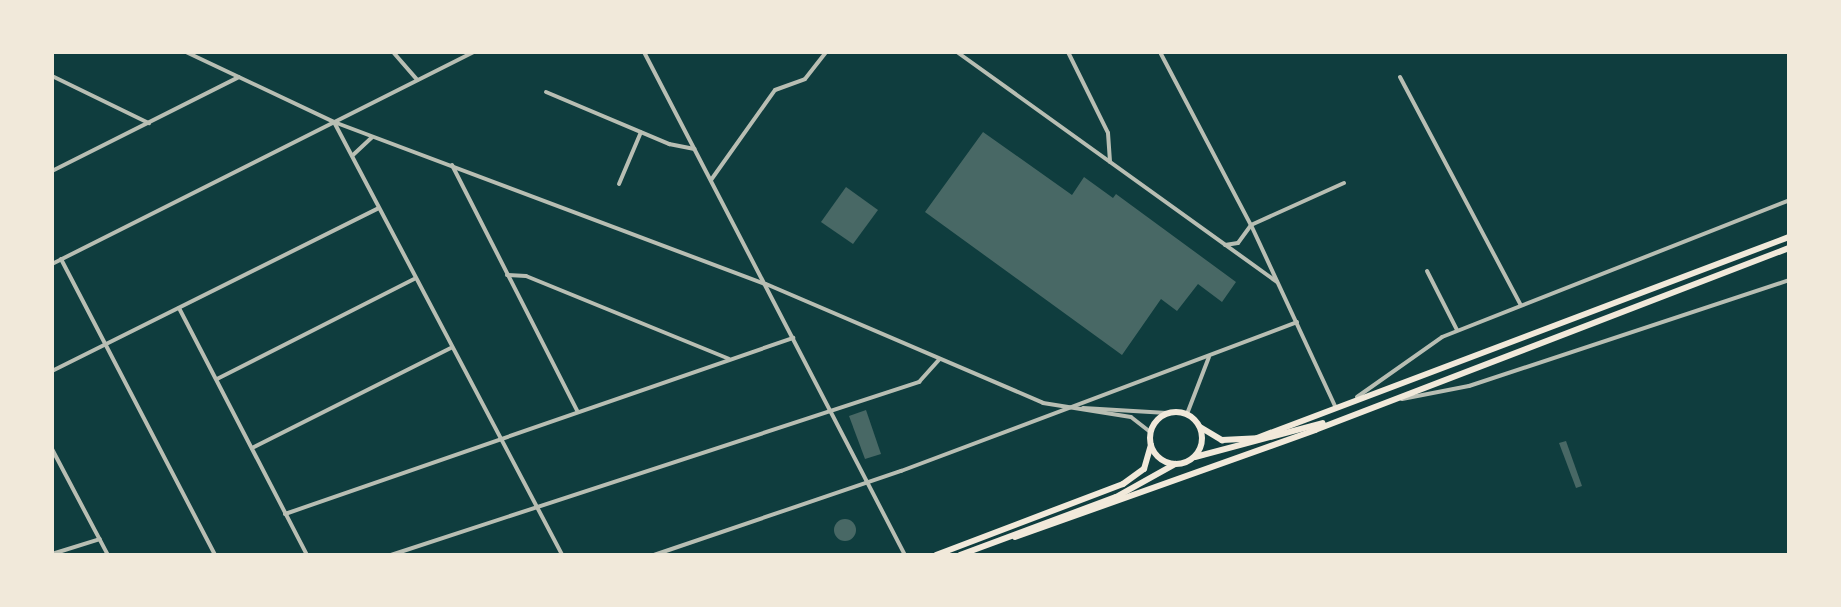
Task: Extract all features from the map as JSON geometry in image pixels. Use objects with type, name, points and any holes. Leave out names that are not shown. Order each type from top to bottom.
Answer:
[{"type":"main road","points":[[936,555],[1123,484],[1144,469],[1151,445],[1150,432],[1167,413],[1187,414],[1200,427],[1222,440],[1249,440],[1789,237]]},
{"type":"main road","points":[[960,555],[1391,399],[1789,248]]},
{"type":"main road","points":[[1015,537],[1116,497],[1175,464],[1326,422]]},
{"type":"main road","points":[[1194,458],[1202,444],[1200,427]]},
{"type":"main road","points":[[1151,445],[1160,459],[1175,464]]},
{"type":"street","points":[[186,52],[334,122],[766,284],[1043,403],[1131,417],[1150,432]]},
{"type":"street","points":[[393,52],[417,80]]},
{"type":"street","points":[[52,264],[474,52]]},
{"type":"street","points":[[644,52],[905,555]]},
{"type":"street","points":[[711,180],[775,90],[805,79],[826,52]]},
{"type":"street","points":[[957,52],[1279,284]]},
{"type":"street","points":[[1068,52],[1108,133],[1110,162]]},
{"type":"street","points":[[1160,52],[1251,225],[1337,409]]},
{"type":"street","points":[[52,76],[149,123]]},
{"type":"street","points":[[52,171],[240,76]]},
{"type":"street","points":[[1400,77],[1520,304]]},
{"type":"street","points":[[546,92],[641,132],[695,149]]},
{"type":"street","points":[[334,122],[562,555]]},
{"type":"street","points":[[619,184],[641,132]]},
{"type":"street","points":[[353,156],[357,146],[375,136]]},
{"type":"street","points":[[451,164],[578,412]]},
{"type":"street","points":[[1225,245],[1238,243],[1251,225],[1344,183]]},
{"type":"street","points":[[1346,405],[1427,346],[1457,331],[1789,200]]},
{"type":"street","points":[[52,371],[379,208]]},
{"type":"street","points":[[61,259],[215,555]]},
{"type":"street","points":[[1427,271],[1457,331]]},
{"type":"street","points":[[507,275],[526,276],[731,360]]},
{"type":"street","points":[[217,379],[415,279]]},
{"type":"street","points":[[1391,399],[1469,386],[1789,280]]},
{"type":"street","points":[[179,308],[307,555]]},
{"type":"street","points":[[654,555],[866,484],[1297,322]]},
{"type":"street","points":[[285,514],[793,338]]},
{"type":"street","points":[[252,448],[451,348]]},
{"type":"street","points":[[1187,414],[1209,357]]},
{"type":"street","points":[[391,555],[832,413],[927,379],[940,359]]},
{"type":"street","points":[[1072,409],[1167,413]]},
{"type":"street","points":[[52,449],[108,555]]},
{"type":"street","points":[[52,472],[61,467]]},
{"type":"street","points":[[52,554],[100,539]]},
{"type":"building","points":[[983,132],[1072,195],[1084,177],[1113,198],[1116,194],[1236,282],[1222,302],[1198,284],[1177,311],[1161,299],[1122,355],[925,212]]},
{"type":"building","points":[[846,187],[878,210],[853,244],[821,222]]},
{"type":"building","points":[[866,410],[881,454],[865,459],[849,416]]},
{"type":"building","points":[[1566,441],[1582,486],[1576,488],[1559,443]]},
{"type":"building","points":[[845,519],[853,522],[856,530],[853,538],[845,541],[837,538],[834,530],[837,522]]}]
